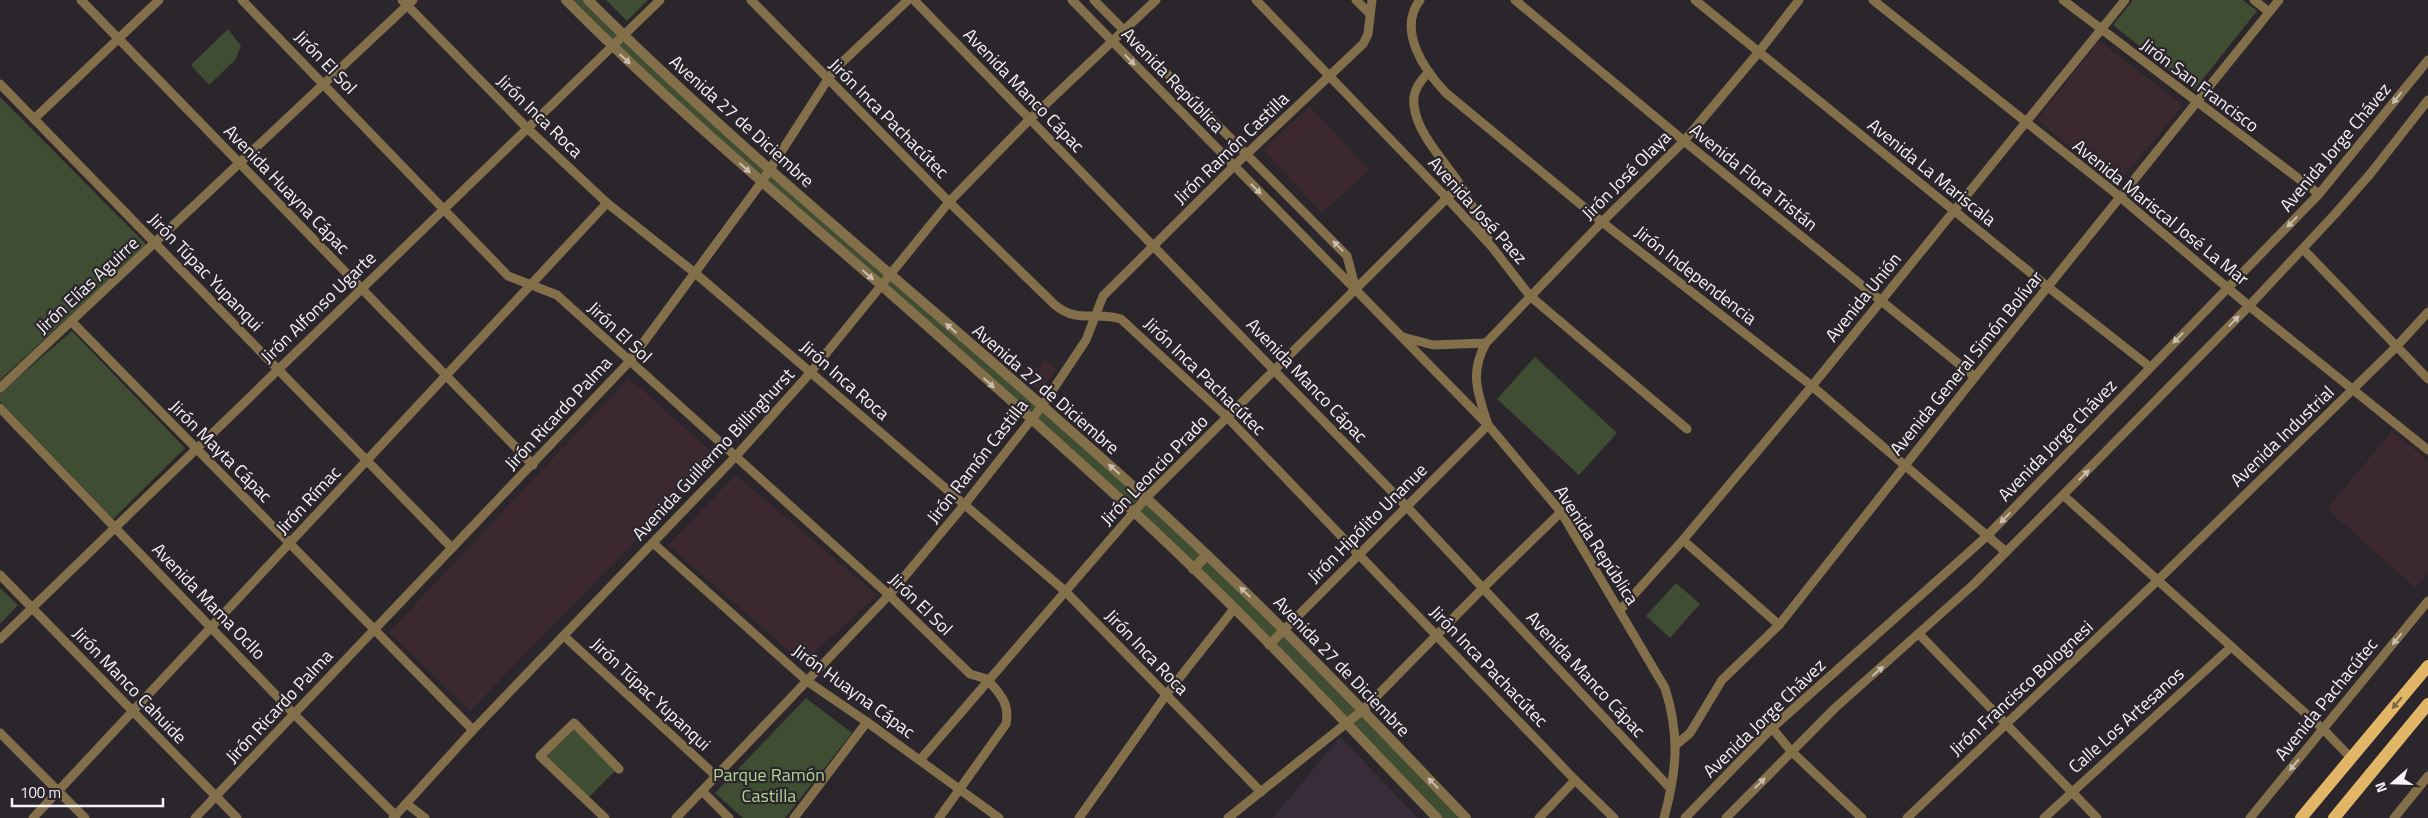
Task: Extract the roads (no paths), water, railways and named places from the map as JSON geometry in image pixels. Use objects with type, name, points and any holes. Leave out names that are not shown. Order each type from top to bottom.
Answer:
[{"type":"main road","points":[[2301,818],[2428,666]]},
{"type":"main road","points":[[2334,818],[2341,813],[2428,704]]},
{"type":"street","name":"Avenida Huayna Cápac","points":[[81,0],[533,465]]},
{"type":"street","points":[[34,119],[160,0]]},
{"type":"street","name":"Jirón El Sol","points":[[242,0],[508,276],[557,295],[889,595],[970,674],[987,679]]},
{"type":"street","name":"Avenida 27 de Diciembre","points":[[566,0],[611,46],[761,183],[882,286],[1134,512],[1269,645],[1437,818]]},
{"type":"street","name":"Avenida 27 de Diciembre","points":[[588,0],[623,35],[770,169],[890,276],[1146,498],[1284,629],[1466,818]]},
{"type":"street","name":"Jirón Alfonso Ugarte","points":[[0,639],[660,0]]},
{"type":"street","name":"Jirón Inca Pachacútec","points":[[751,0],[949,202],[1060,309],[1074,316],[1113,316],[1129,325],[1227,417],[1437,634],[1574,780],[1614,818]]},
{"type":"street","name":"Jirón Ricardo Palma","points":[[195,818],[629,362],[761,183],[828,80],[908,0]]},
{"type":"street","name":"Avenida Manco Cápac","points":[[914,0],[1407,506],[1670,788]]},
{"type":"street","name":"Avenida República","points":[[1072,0],[1488,425],[1561,512],[1621,609],[1665,688],[1674,715],[1677,744],[1664,818]]},
{"type":"street","name":"Avenida República","points":[[1094,0],[1347,256],[1356,290]]},
{"type":"street","name":"Avenida Guillermo Billinghurst","points":[[395,817],[473,730],[736,456],[811,372],[949,202],[1029,120],[1156,0]]},
{"type":"street","name":"Avenida José Paez","points":[[1256,0],[1448,198],[1492,247],[1530,296],[1687,429]]},
{"type":"street","points":[[1356,0],[1370,14]]},
{"type":"street","name":"Jirón Ramón Castilla","points":[[676,818],[889,595],[965,504],[1042,406],[1086,340],[1103,296],[1234,166],[1331,77],[1363,44],[1368,34],[1372,0]]},
{"type":"street","name":"Jirón Independencia","points":[[1420,0],[1411,16],[1411,30],[1415,47],[1429,72],[1446,93],[1602,222],[1812,386],[2006,551]]},
{"type":"street","name":"Avenida Flora Tristán","points":[[1515,0],[1684,141],[1975,377]]},
{"type":"street","name":"Avenida La Mariscala","points":[[1695,0],[1953,211],[2150,367]]},
{"type":"street","name":"Jirón José Olaya","points":[[1488,425],[1476,380],[1478,358],[1486,343],[1602,222],[1684,141],[1799,0]]},
{"type":"street","name":"Avenida Mariscal José La Mar","points":[[1873,0],[2119,196],[2228,286],[2249,306],[2354,388],[2428,450]]},
{"type":"street","name":"Jirón San Francisco","points":[[2063,0],[2320,194]]},
{"type":"street","name":"Avenida Unión","points":[[1621,609],[1683,540],[1812,386],[2125,0]]},
{"type":"street","points":[[2254,0],[2269,12]]},
{"type":"street","name":"Avenida General Simón Bolívar","points":[[1677,744],[1690,733],[1722,680],[1779,625],[2119,196],[2197,103],[2279,0]]},
{"type":"street","name":"Jirón Elías Aguirre","points":[[0,388],[325,84],[408,2]]},
{"type":"street","name":"Jirón Inca Roca","points":[[408,2],[527,128],[607,203],[695,273],[1065,591],[1260,792]]},
{"type":"street","name":"Avenida Jorge Chávez","points":[[1685,818],[1772,728],[1988,536],[2228,286],[2320,194],[2428,60]]},
{"type":"street","points":[[1429,72],[1418,83],[1414,93],[1414,106],[1420,128],[1460,185],[1492,247]]},
{"type":"street","name":"Jirón Túpac Yupanqui","points":[[0,84],[452,548]]},
{"type":"street","points":[[1726,818],[1791,751],[1919,634],[2063,496],[2249,306],[2371,173],[2428,100]]},
{"type":"street","name":"Jirón Leoncio Prado","points":[[920,760],[987,679],[1146,498],[1460,185]]},
{"type":"street","name":"Jirón Rímac","points":[[33,818],[607,203]]},
{"type":"street","points":[[2303,249],[2428,379]]},
{"type":"street","name":"Avenida Industrial","points":[[2157,581],[2396,347],[2428,312]]},
{"type":"street","name":"Jirón Mayta Cápac","points":[[72,322],[473,730]]},
{"type":"street","points":[[1401,336],[1433,345],[1486,343]]},
{"type":"street","name":"Avenida Mama Ocllo","points":[[0,408],[212,626],[294,715],[395,817]]},
{"type":"street","name":"Jirón Hipólito Unanue","points":[[1269,645],[1488,425]]},
{"type":"street","points":[[2063,496],[2230,648],[2324,730],[2351,758]]},
{"type":"street","points":[[1228,818],[1363,710],[1561,512]]},
{"type":"street","points":[[1683,540],[1779,625]]},
{"type":"street","name":"Jirón Huayna Cápac","points":[[652,543],[807,681],[961,789],[999,818]]},
{"type":"street","points":[[1193,570],[1207,555]]},
{"type":"street","name":"Jirón Manco Cahuide","points":[[0,575],[237,818]]},
{"type":"street","name":"Jirón Francisco Bolognesi","points":[[1907,818],[2157,581]]},
{"type":"street","name":"Avenida Pachacútec","points":[[2250,818],[2428,601]]},
{"type":"street","points":[[1078,818],[1166,695],[1233,610]]},
{"type":"street","points":[[1919,634],[2097,818]]},
{"type":"street","name":"Jirón Túpac Yupanqui","points":[[564,636],[716,776]]},
{"type":"street","name":"Calle Los Artesanos","points":[[2044,818],[2071,791],[2230,648]]},
{"type":"street","points":[[938,818],[961,789],[1006,724],[1007,706],[1003,697],[987,679]]},
{"type":"street","points":[[794,818],[867,722]]},
{"type":"street","points":[[605,818],[540,756],[574,724],[619,769]]},
{"type":"street","points":[[1772,728],[1791,751],[1862,818]]},
{"type":"street","points":[[0,733],[85,818]]},
{"type":"street","points":[[2394,818],[2428,776]]},
{"type":"street","points":[[1540,818],[1574,780]]},
{"type":"street","points":[[702,791],[729,818]]},
{"type":"street","points":[[407,804],[425,818]]},
{"type":"park label","name":"Parque Ramón Castilla","points":[[769,784]]}]
